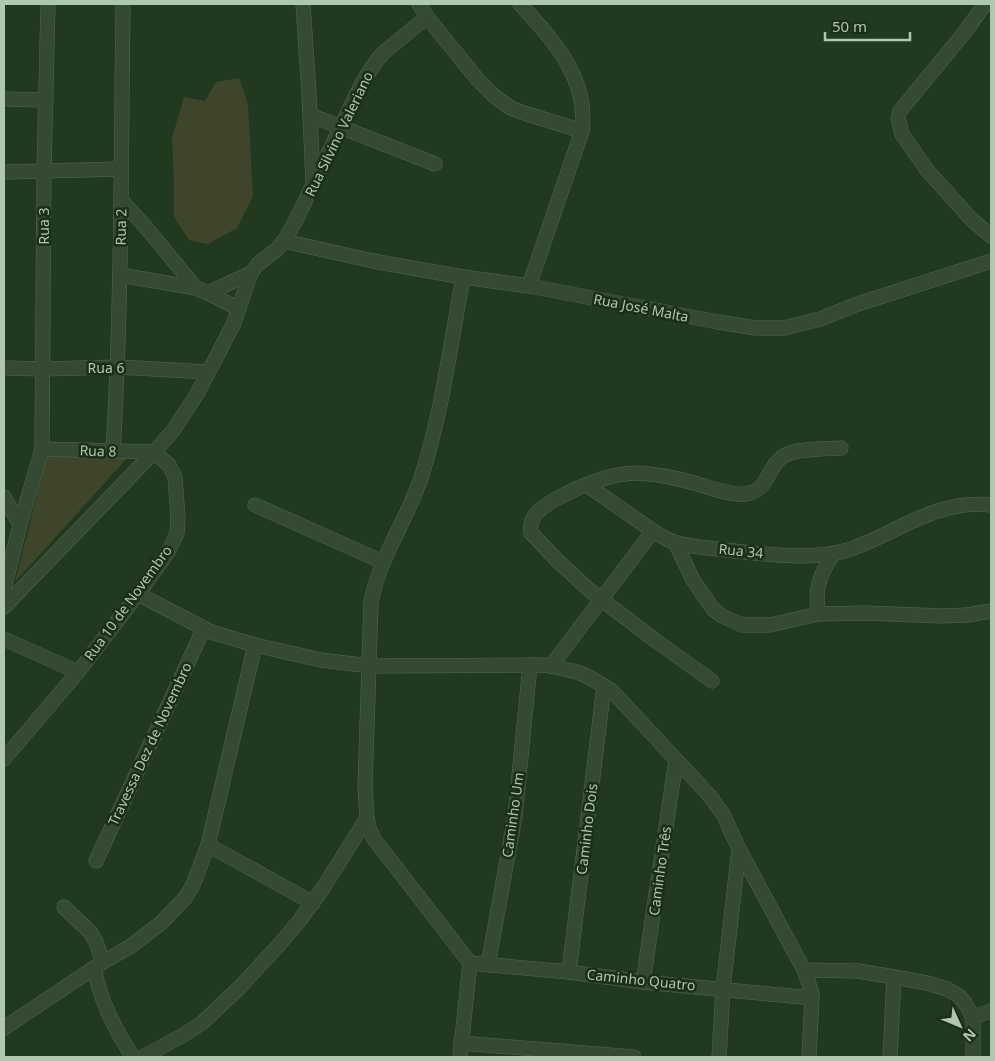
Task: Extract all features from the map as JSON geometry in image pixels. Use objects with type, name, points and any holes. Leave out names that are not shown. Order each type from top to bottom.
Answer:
[{"type":"street","name":"Rua 3","points":[[4,589],[42,449],[44,171],[48,4]]},
{"type":"street","name":"Rua 2","points":[[113,451],[118,367],[122,200],[123,4]]},
{"type":"street","points":[[303,4],[306,31],[313,185]]},
{"type":"street","points":[[419,4],[427,17],[478,80],[498,100],[521,112],[582,131]]},
{"type":"street","points":[[520,4],[548,36],[573,72],[584,114],[582,131],[530,286]]},
{"type":"street","points":[[985,4],[964,33],[900,111],[898,118],[902,134],[927,170],[972,220],[991,236]]},
{"type":"street","name":"Rua Silvino Valeriano","points":[[251,273],[258,264],[284,241],[296,222],[363,80],[377,60],[394,43],[427,17]]},
{"type":"street","points":[[4,99],[46,100]]},
{"type":"street","points":[[310,114],[435,164]]},
{"type":"street","points":[[4,172],[121,169]]},
{"type":"street","points":[[122,200],[202,290]]},
{"type":"street","name":"Rua José Malta","points":[[284,241],[373,261],[463,277],[530,286],[756,328],[784,328],[820,319],[858,304],[991,261]]},
{"type":"street","points":[[202,290],[251,273]]},
{"type":"street","points":[[4,607],[172,432],[197,394],[224,344],[233,325],[251,273]]},
{"type":"street","points":[[120,275],[202,290],[239,309]]},
{"type":"street","points":[[463,277],[438,418],[428,455],[412,502],[383,562],[371,603],[365,786],[369,828],[374,840],[470,963],[460,1050],[634,1057]]},
{"type":"street","name":"Rua 6","points":[[4,368],[118,367],[208,372]]},
{"type":"street","points":[[712,681],[656,641],[576,579],[531,533],[530,528],[533,518],[541,508],[587,485],[614,476],[637,473],[684,480],[740,495],[749,493],[765,483],[774,465],[781,457],[790,452],[841,448]]},
{"type":"street","name":"Rua 8","points":[[42,449],[154,452]]},
{"type":"street","name":"Rua 10 de Novembro","points":[[4,759],[78,672],[168,552],[177,533],[178,518],[174,473],[169,465],[154,452]]},
{"type":"street","name":"Rua 34","points":[[587,485],[653,531],[675,542],[700,547],[767,554],[810,556],[833,554],[862,544],[933,512],[977,504],[991,505]]},
{"type":"street","points":[[4,497],[20,525]]},
{"type":"street","points":[[255,505],[383,562]]},
{"type":"street","points":[[551,666],[653,531]]},
{"type":"street","points":[[675,542],[693,580],[705,599],[722,616],[742,626],[770,625],[818,614],[865,613],[942,616],[967,615],[991,611]]},
{"type":"street","points":[[818,614],[816,598],[818,582],[824,567],[833,554]]},
{"type":"street","points":[[138,594],[225,637],[321,660],[370,666],[551,666],[577,672],[604,686],[622,701],[723,814],[739,849],[804,970],[812,993],[809,1057]]},
{"type":"street","name":"Travessa Dez de Novembro","points":[[96,861],[204,628]]},
{"type":"street","points":[[4,639],[78,672]]},
{"type":"street","points":[[4,1028],[131,946],[161,923],[177,907],[193,885],[208,845],[255,645]]},
{"type":"street","name":"Caminho Um","points":[[488,965],[515,816],[530,665]]},
{"type":"street","name":"Caminho Dois","points":[[569,972],[604,686]]},
{"type":"street","name":"Caminho Três","points":[[643,982],[676,760]]},
{"type":"street","points":[[143,1057],[202,1023],[278,946],[313,903],[367,818]]},
{"type":"street","points":[[208,845],[313,903]]},
{"type":"street","points":[[719,1057],[723,989],[739,849]]},
{"type":"street","points":[[64,907],[90,933],[96,942],[102,1001],[120,1037],[133,1057]]},
{"type":"street","name":"Caminho Quatro","points":[[470,963],[812,998]]},
{"type":"street","points":[[804,970],[858,972],[894,976],[948,989],[959,996],[973,1017],[973,1057]]},
{"type":"street","points":[[890,1057],[894,976]]},
{"type":"street","points":[[973,1017],[991,1011]]},
{"type":"green space","points":[[239,78],[248,104],[253,196],[237,228],[208,244],[189,240],[174,217],[172,138],[184,97],[205,101],[216,82]]},
{"type":"green space","points":[[47,456],[127,458],[15,582]]}]
